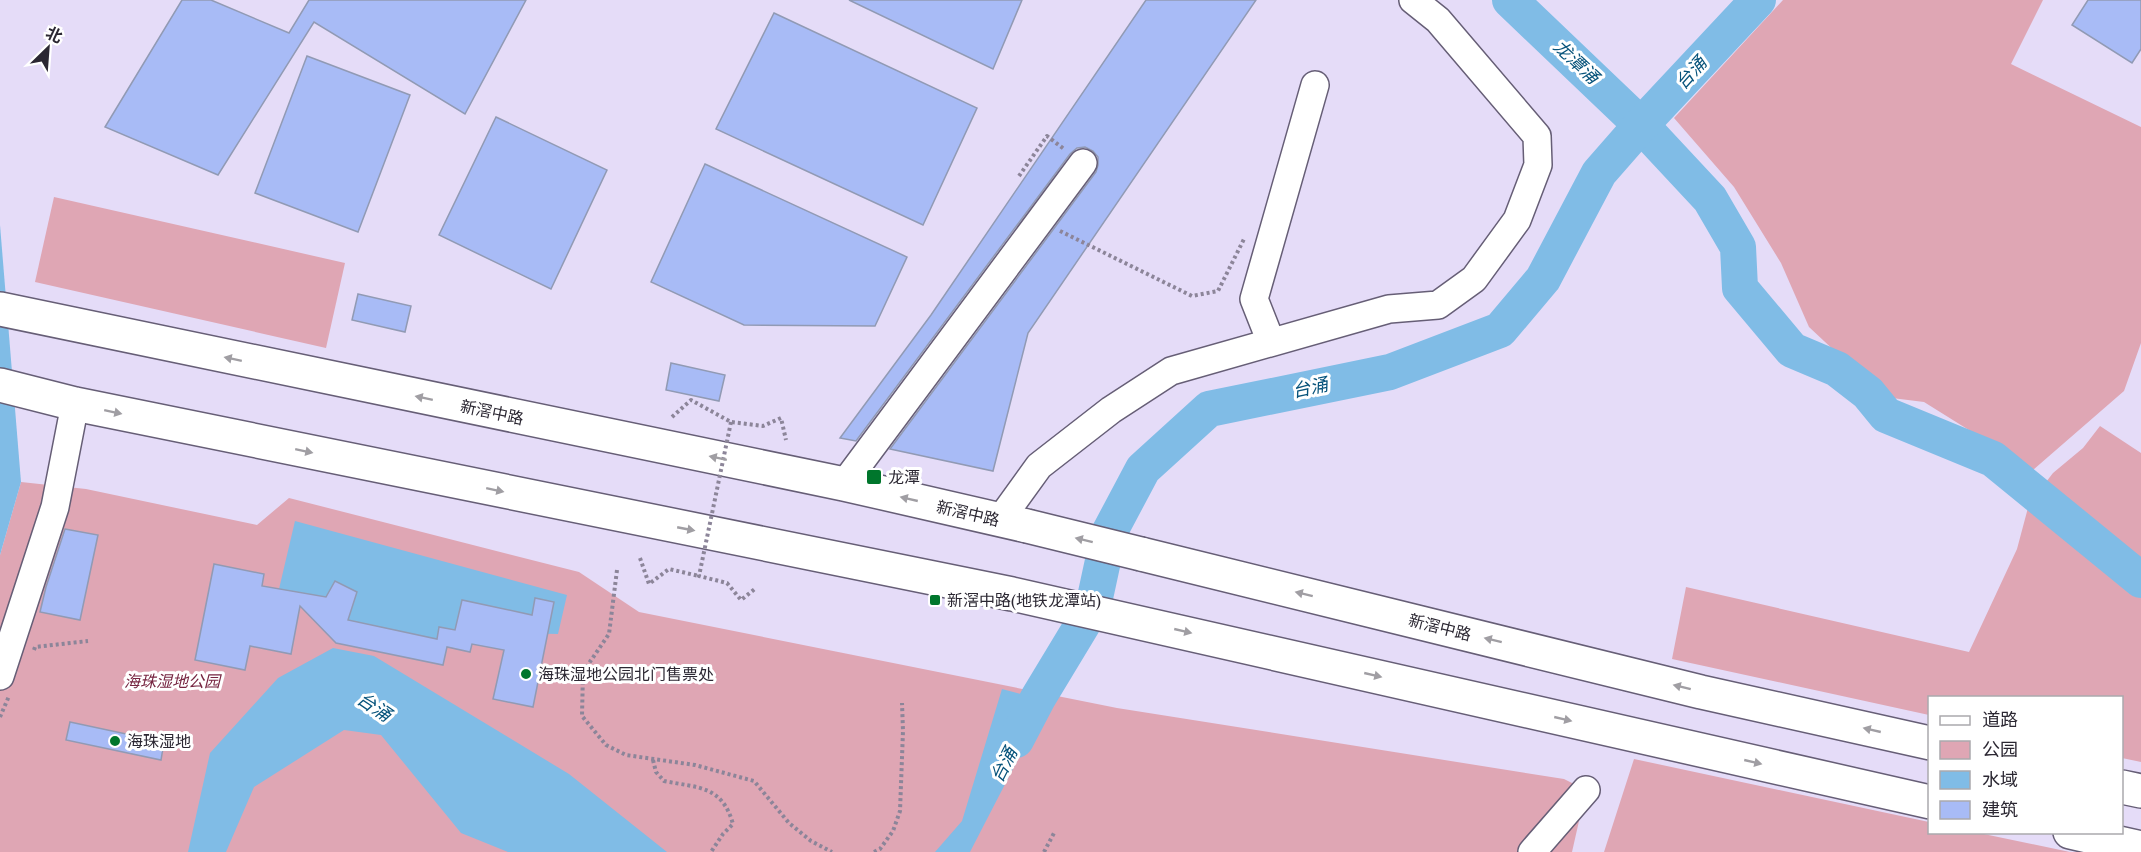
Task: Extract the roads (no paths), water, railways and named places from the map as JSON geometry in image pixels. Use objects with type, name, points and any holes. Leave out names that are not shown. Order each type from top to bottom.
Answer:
[{"type":"highway","name":"新滘中路","points":[[0,309],[844,484],[1014,523],[1701,692],[1928,743]]},
{"type":"highway","points":[[0,385],[75,404],[1126,618],[1928,802]]},
{"type":"highway","points":[[2123,787],[2141,791]]},
{"type":"highway","points":[[2079,834],[2141,848]]},
{"type":"lane","points":[[1014,523],[1039,466],[1111,410],[1171,371],[1389,309],[1438,305],[1474,279],[1517,220],[1538,165],[1537,136],[1438,20],[1413,0]]},
{"type":"lane","points":[[1271,342],[1254,299],[1315,86]]},
{"type":"lane","points":[[844,484],[1083,163]]},
{"type":"lane","points":[[7,682],[55,507],[75,404]]},
{"type":"lane","points":[[1532,852],[1586,790]]},
{"type":"water","points":[[0,225],[21,482],[0,555]]},
{"type":"water","points":[[295,521],[567,595],[558,634],[512,633],[436,643],[345,628],[279,589]]},
{"type":"water","points":[[333,648],[374,656],[569,774],[667,852],[508,852],[461,833],[381,735],[344,730],[254,787],[226,852],[188,852],[210,753],[278,678]]},
{"type":"water","points":[[1002,689],[1048,701],[970,852],[935,852],[962,821]]},
{"type":"waterway","name":"龙潭涌","points":[[1510,0],[1641,125],[1710,199],[1738,247],[1740,288],[1792,350],[1837,369],[1868,393],[1886,415],[1993,459],[2141,580]]},
{"type":"waterway","name":"台涌","points":[[1016,740],[1038,698],[1093,607],[1109,533],[1143,469],[1209,409],[1390,372],[1500,330],[1543,279],[1599,173],[1758,0]]},
{"type":"place","name":"龙潭","points":[[874,477]]},
{"type":"place","name":"新滘中路(地铁龙潭站)","points":[[935,600]]},
{"type":"place","name":"海珠湿地公园北门售票处","points":[[526,674]]},
{"type":"place","name":"海珠湿地","points":[[115,741]]},
{"type":"park label","name":"海珠湿地公园","points":[[172,681]]}]
